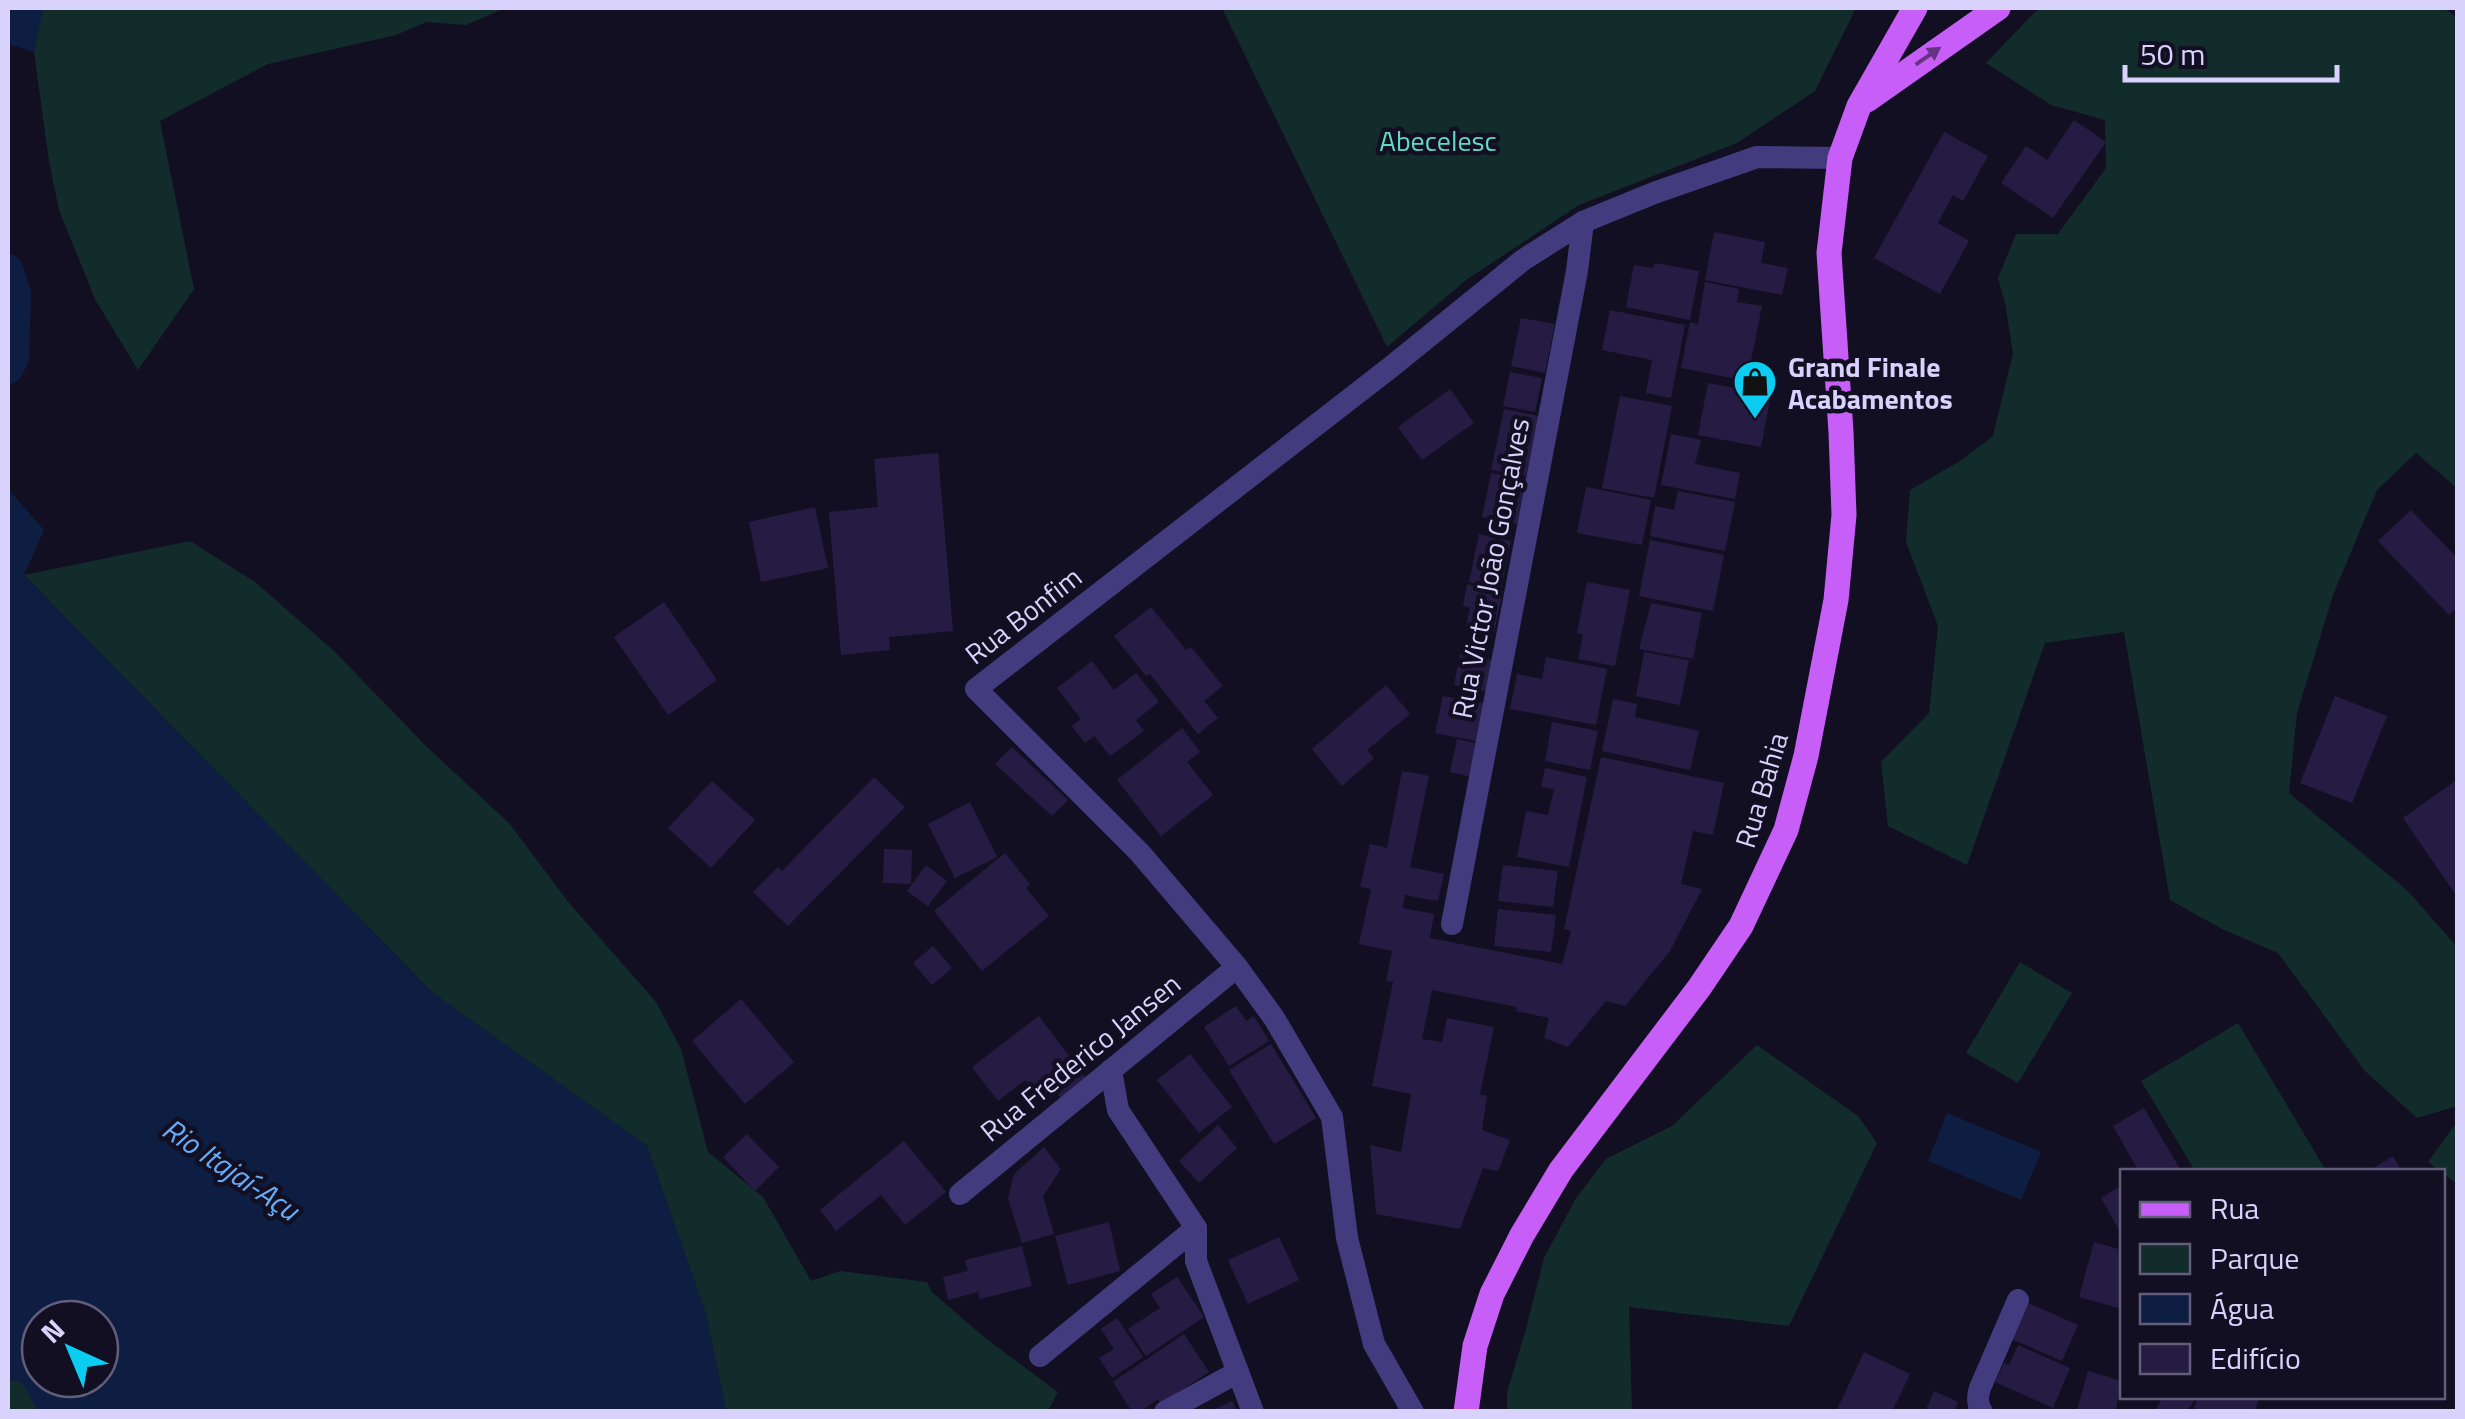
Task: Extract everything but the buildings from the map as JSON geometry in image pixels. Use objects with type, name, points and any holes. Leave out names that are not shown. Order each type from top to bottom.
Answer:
[{"type":"main road","name":"Rua Bahia","points":[[1466,1412],[1475,1346],[1486,1311],[1522,1236],[1561,1170],[1700,988],[1741,926],[1786,830],[1806,756],[1836,600],[1844,514],[1828,253],[1840,158],[1859,106],[1915,8]]},
{"type":"main road","points":[[1859,106],[1998,8]]},
{"type":"street","name":"Rua Bonfim","points":[[1414,1412],[1374,1344],[1347,1238],[1332,1117],[1274,1018],[1237,967],[1140,854],[976,689],[1523,260],[1583,222],[1757,157],[1840,158]]},
{"type":"street","name":"Rua Victor João Gonçalves","points":[[1452,924],[1574,290],[1583,222]]},
{"type":"street","name":"Rua Frederico Jansen","points":[[960,1194],[1237,967]]},
{"type":"street","points":[[1111,1070],[1118,1110],[1196,1228],[1196,1261],[1253,1412]]},
{"type":"street","points":[[1040,1356],[1196,1228]]},
{"type":"street","points":[[1982,1412],[1978,1406],[1980,1388],[2018,1300]]},
{"type":"street","points":[[1165,1412],[1238,1372]]},
{"type":"green space","points":[[43,8],[505,8],[466,25],[427,22],[396,35],[268,64],[160,121],[194,289],[138,370],[95,299],[59,210],[34,52]]},
{"type":"green space","name":"Abecelesc","points":[[1222,8],[1856,8],[1815,91],[1737,143],[1579,205],[1466,280],[1387,347]]},
{"type":"green space","points":[[2043,8],[2444,8],[2457,18],[2457,488],[2416,453],[2377,490],[2333,595],[2297,713],[2289,793],[2407,890],[2457,947],[2457,1106],[2417,1118],[2365,1071],[2278,953],[2222,929],[2170,900],[2124,632],[2045,643],[1967,865],[1888,826],[1881,762],[1929,713],[1938,626],[1906,542],[1910,490],[1993,436],[2013,353],[1998,278],[2016,234],[2058,234],[2106,168],[2105,120],[2051,105],[1986,63]]},
{"type":"green space","points":[[190,541],[255,582],[334,651],[428,748],[509,823],[569,903],[656,1002],[681,1049],[708,1152],[763,1197],[811,1281],[840,1271],[927,1282],[932,1292],[985,1338],[1058,1392],[1048,1411],[726,1411],[706,1314],[647,1146],[433,993],[24,575]]},
{"type":"green space","points":[[2020,962],[2072,993],[2018,1083],[1966,1053]]},
{"type":"green space","points":[[2238,1023],[2325,1169],[2194,1169],[2141,1081]]},
{"type":"green space","points":[[1757,1045],[1858,1116],[1877,1143],[1789,1326],[1629,1307],[1632,1411],[1507,1411],[1507,1392],[1544,1258],[1576,1198],[1606,1159],[1672,1126]]},
{"type":"green space","points":[[2457,1122],[2457,1184],[2445,1175],[2445,1169],[2428,1162]]},
{"type":"green space","points":[[8,1379],[20,1382],[20,1399],[32,1399],[39,1411],[8,1411]]},
{"type":"water","points":[[8,8],[43,8],[34,52],[8,44]]},
{"type":"water","name":"Rio Itajaí-Açu","points":[[8,489],[44,530],[24,575],[433,993],[647,1146],[706,1314],[726,1411],[39,1412],[31,1399],[120,1399],[120,1299],[20,1299],[20,1382],[8,1379]]},
{"type":"water","points":[[1947,1113],[2041,1152],[2021,1200],[1928,1161]]},
{"type":"waterway","points":[[8,269],[16,294],[14,358],[8,369]]},
{"type":"place","name":"Grand Finale Acabamentos","points":[[1755,420]]}]
